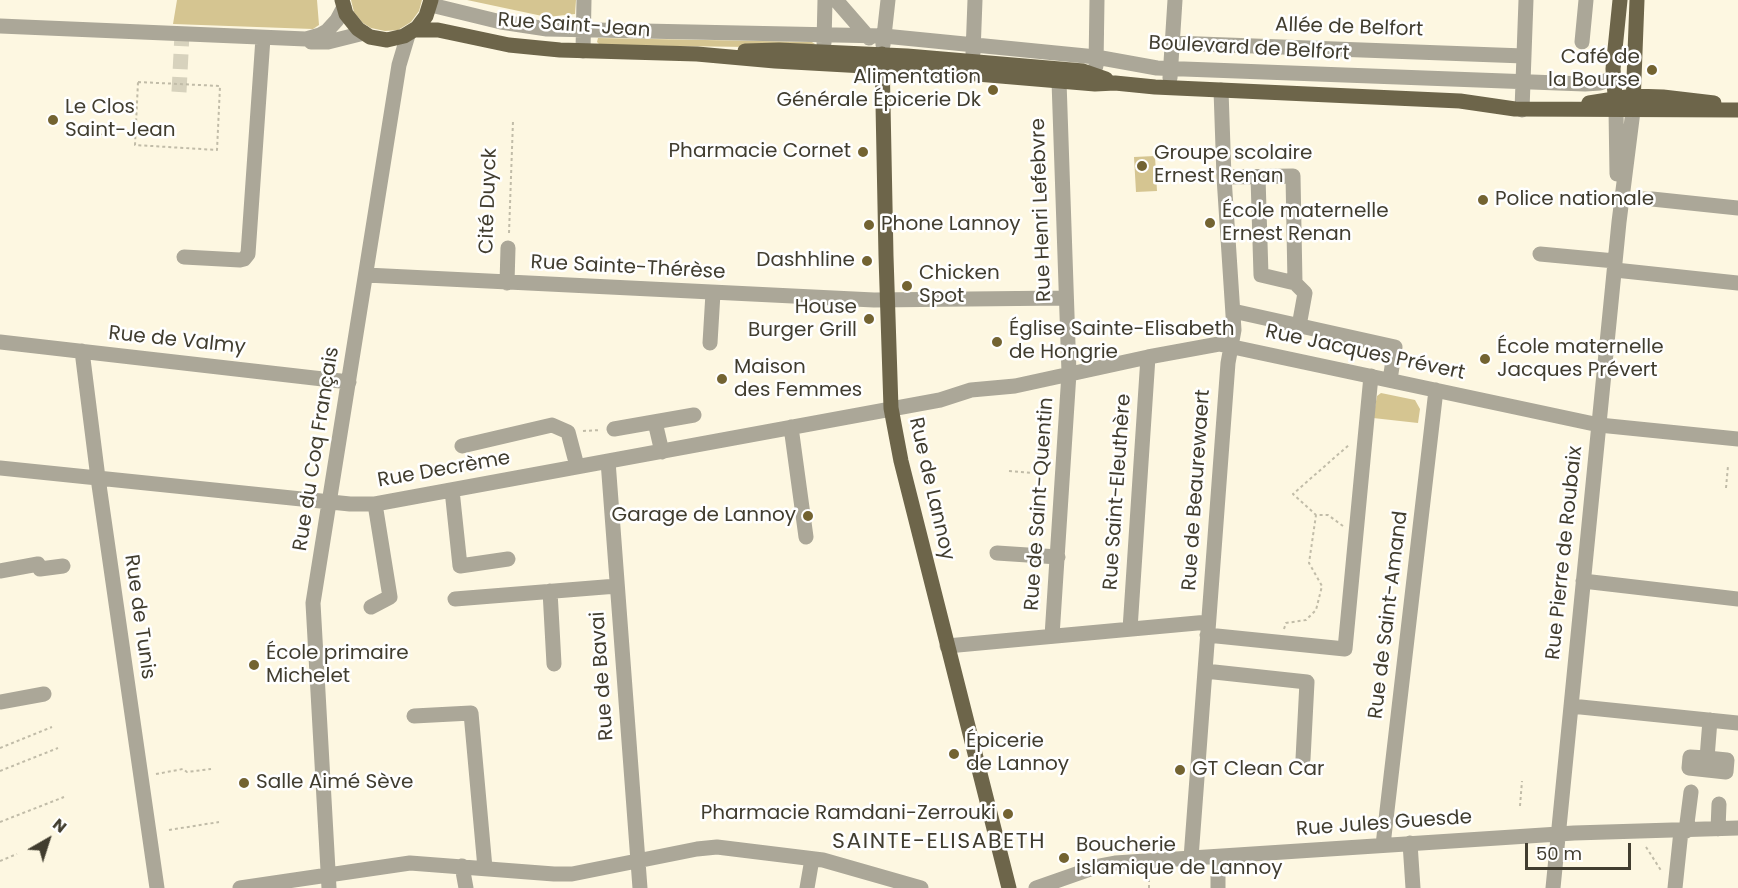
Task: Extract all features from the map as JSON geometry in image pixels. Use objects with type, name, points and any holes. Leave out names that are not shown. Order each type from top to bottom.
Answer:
[{"type":"main road","name":"Rue Pierre de Roubaix","points":[[1616,104],[1613,78],[1620,0]]},
{"type":"main road","name":"Rue Pierre de Roubaix","points":[[1633,103],[1637,0]]},
{"type":"main road","points":[[343,4],[350,21],[364,33]]},
{"type":"main road","points":[[430,5],[438,22],[449,31]]},
{"type":"main road","points":[[411,32],[424,19],[430,5]]},
{"type":"main road","name":"Rue Saint-Jean","points":[[364,33],[374,38],[387,40],[411,32],[449,31],[509,45],[583,51],[697,54],[757,50],[824,58],[882,60]]},
{"type":"main road","points":[[882,60],[973,68],[1077,71],[1095,80]]},
{"type":"main road","name":"Rue de Lannoy","points":[[882,60],[891,408],[901,461],[1009,888]]},
{"type":"main road","points":[[973,68],[1059,81],[1095,80],[1221,90],[1460,101],[1488,99],[1522,105],[1633,103],[1738,108]]},
{"type":"street","points":[[583,51],[584,0]]},
{"type":"street","points":[[824,58],[825,0]]},
{"type":"street","points":[[836,0],[866,35],[882,60]]},
{"type":"street","name":"Rue de Lannoy","points":[[882,60],[888,0]]},
{"type":"street","points":[[973,68],[975,0]]},
{"type":"street","points":[[1170,87],[1175,0]]},
{"type":"street","points":[[1522,105],[1526,0]]},
{"type":"street","points":[[1582,42],[1586,0]]},
{"type":"street","points":[[1094,1],[1095,80]]},
{"type":"street","points":[[287,39],[311,38],[324,33],[337,20],[343,4]]},
{"type":"street","name":"Rue Saint-Jean","points":[[430,5],[520,26],[583,31],[884,36]]},
{"type":"street","points":[[0,26],[328,42],[364,33]]},
{"type":"street","name":"Rue du Coq Français","points":[[328,881],[313,607],[399,65],[411,32]]},
{"type":"street","name":"Boulevard de Belfort","points":[[884,36],[1096,57],[1152,67],[1591,84],[1613,78]]},
{"type":"street","points":[[184,257],[240,260],[248,254],[263,38]]},
{"type":"street","name":"Allée de Belfort","points":[[1173,43],[1524,56]]},
{"type":"street","name":"Rue Henri Lefebvre","points":[[1059,81],[1069,374]]},
{"type":"street","name":"Rue de Beaurewaert","points":[[1191,858],[1228,363],[1234,330],[1221,90]]},
{"type":"street","name":"Rue Pierre de Roubaix","points":[[1620,222],[1629,197],[1633,103]]},
{"type":"street","name":"Rue Pierre de Roubaix","points":[[1553,888],[1620,222],[1616,104]]},
{"type":"street","points":[[1224,177],[1293,176],[1295,283]]},
{"type":"street","points":[[1258,177],[1261,275],[1295,283],[1305,293],[1299,326]]},
{"type":"street","points":[[1652,199],[1738,208]]},
{"type":"street","name":"Cité Duyck","points":[[507,283],[508,248]]},
{"type":"street","points":[[1540,254],[1738,283]]},
{"type":"street","name":"Rue Sainte-Thérèse","points":[[366,275],[888,300],[1065,298]]},
{"type":"street","points":[[710,343],[713,293]]},
{"type":"street","points":[[1233,311],[1395,346],[1390,380]]},
{"type":"street","name":"Rue de Valmy","points":[[0,342],[350,382]]},
{"type":"street","name":"Rue Jacques Prévert","points":[[1069,374],[1209,346],[1232,346],[1599,425],[1738,439]]},
{"type":"street","name":"Rue de Tunis","points":[[82,351],[157,888]]},
{"type":"street","name":"Rue Saint-Eleuthère","points":[[1130,629],[1148,357]]},
{"type":"street","name":"Rue Decrème","points":[[0,468],[375,504],[940,400],[966,390],[1015,386],[1069,374]]},
{"type":"street","name":"Rue de Saint-Quentin","points":[[1052,636],[1069,374]]},
{"type":"street","points":[[947,646],[1130,629],[1208,629],[1280,643],[1345,649],[1371,376]]},
{"type":"street","name":"Rue de Saint-Amand","points":[[1383,845],[1436,390]]},
{"type":"street","points":[[614,429],[694,415]]},
{"type":"street","points":[[655,422],[662,452]]},
{"type":"street","points":[[462,446],[552,425],[568,432],[577,466]]},
{"type":"street","points":[[791,427],[806,537]]},
{"type":"street","name":"Rue de Bavai","points":[[608,461],[640,888]]},
{"type":"street","points":[[452,490],[460,566],[508,560]]},
{"type":"street","points":[[371,607],[390,597],[375,504]]},
{"type":"street","points":[[997,553],[1058,557]]},
{"type":"street","points":[[0,571],[38,564],[40,569],[63,566]]},
{"type":"street","points":[[1583,581],[1738,599]]},
{"type":"street","points":[[455,599],[617,586]]},
{"type":"street","points":[[550,591],[554,664]]},
{"type":"street","points":[[1205,671],[1307,682],[1303,759]]},
{"type":"street","points":[[0,702],[44,694]]},
{"type":"street","points":[[1571,706],[1738,723]]},
{"type":"street","points":[[414,717],[471,713],[485,868]]},
{"type":"street","points":[[1707,758],[1710,720]]},
{"type":"street","points":[[1675,886],[1691,792]]},
{"type":"street","points":[[1718,829],[1719,804]]},
{"type":"street","name":"Rue Jules Guesde","points":[[1036,888],[1107,864],[1558,834],[1738,828]]},
{"type":"street","points":[[1410,843],[1413,888]]},
{"type":"street","points":[[240,888],[328,881],[399,863],[563,875],[717,847],[812,859],[921,888]]},
{"type":"street","points":[[1218,857],[1218,888]]},
{"type":"street","points":[[807,888],[812,859]]},
{"type":"street","points":[[462,866],[466,888]]},
{"type":"path","points":[[138,82],[220,86],[217,150],[135,145],[138,82]]},
{"type":"path","name":"Cité Duyck","points":[[508,248],[513,121]]},
{"type":"path","points":[[87,135],[100,135],[111,125],[117,125]]},
{"type":"path","points":[[568,432],[614,429]]},
{"type":"path","points":[[1356,537],[1328,515],[1316,515],[1293,494],[1366,431]]},
{"type":"path","points":[[1726,488],[1728,466]]},
{"type":"path","points":[[1009,471],[1032,473]]},
{"type":"path","points":[[1280,643],[1286,623],[1306,620],[1316,610],[1322,586],[1309,563],[1316,515]]},
{"type":"path","points":[[0,748],[52,727]]},
{"type":"path","points":[[0,771],[58,748]]},
{"type":"path","points":[[141,776],[183,769],[187,772],[211,769]]},
{"type":"path","points":[[1520,806],[1522,781]]},
{"type":"path","points":[[0,822],[64,797]]},
{"type":"path","points":[[169,830],[219,822]]},
{"type":"path","points":[[1636,832],[1666,878],[1675,886]]},
{"type":"path","points":[[0,861],[17,854]]},
{"type":"shaded area","points":[[177,0],[317,0],[319,25],[313,29],[173,24]]},
{"type":"shaded area","points":[[351,0],[422,0],[419,11],[411,22],[398,30],[385,31],[371,28],[363,23],[354,12]]},
{"type":"shaded area","points":[[467,0],[576,0],[575,14],[547,17]]},
{"type":"shaded area","points":[[598,38],[812,42],[815,44],[748,47],[600,45],[597,42]]},
{"type":"shaded area","points":[[1155,156],[1157,191],[1136,192],[1134,157]]},
{"type":"shaded area","points":[[1381,393],[1415,400],[1420,409],[1418,423],[1373,418],[1377,396]]},
{"type":"tunnel","points":[[179,92],[182,34]]},
{"type":"tunnel","points":[[1635,198],[1652,199]]},
{"type":"place","name":"Café de la Bourse","points":[[1652,70]]},
{"type":"place","name":"Alimentation Générale Épicerie Dk","points":[[993,90]]},
{"type":"place","name":"Le Clos Saint-Jean","points":[[53,120]]},
{"type":"place","name":"Pharmacie Cornet","points":[[863,152]]},
{"type":"place","name":"Groupe scolaire Ernest Renan","points":[[1142,166]]},
{"type":"place","name":"Police nationale","points":[[1483,200]]},
{"type":"place","name":"École maternelle Ernest Renan","points":[[1210,223]]},
{"type":"place","name":"Phone Lannoy","points":[[869,225]]},
{"type":"place","name":"Dashhline","points":[[867,261]]},
{"type":"place","name":"Chicken Spot","points":[[907,286]]},
{"type":"place","name":"House Burger Grill","points":[[869,319]]},
{"type":"place","name":"Église Sainte-Elisabeth de Hongrie","points":[[997,342]]},
{"type":"place","name":"École maternelle Jacques Prévert","points":[[1485,359]]},
{"type":"place","name":"Maison des Femmes","points":[[722,379]]},
{"type":"place","name":"Garage de Lannoy","points":[[808,516]]},
{"type":"place","name":"École primaire Michelet","points":[[254,665]]},
{"type":"place","name":"Épicerie de Lannoy","points":[[954,754]]},
{"type":"place","name":"GT Clean Car","points":[[1180,770]]},
{"type":"place","name":"Salle Aimé Sève","points":[[244,783]]},
{"type":"place","name":"Pharmacie Ramdani-Zerrouki","points":[[1008,814]]},
{"type":"place","name":"Boucherie islamique de Lannoy","points":[[1064,858]]},
{"type":"district","name":"SAINTE-ELISABETH","points":[[939,842]]}]
